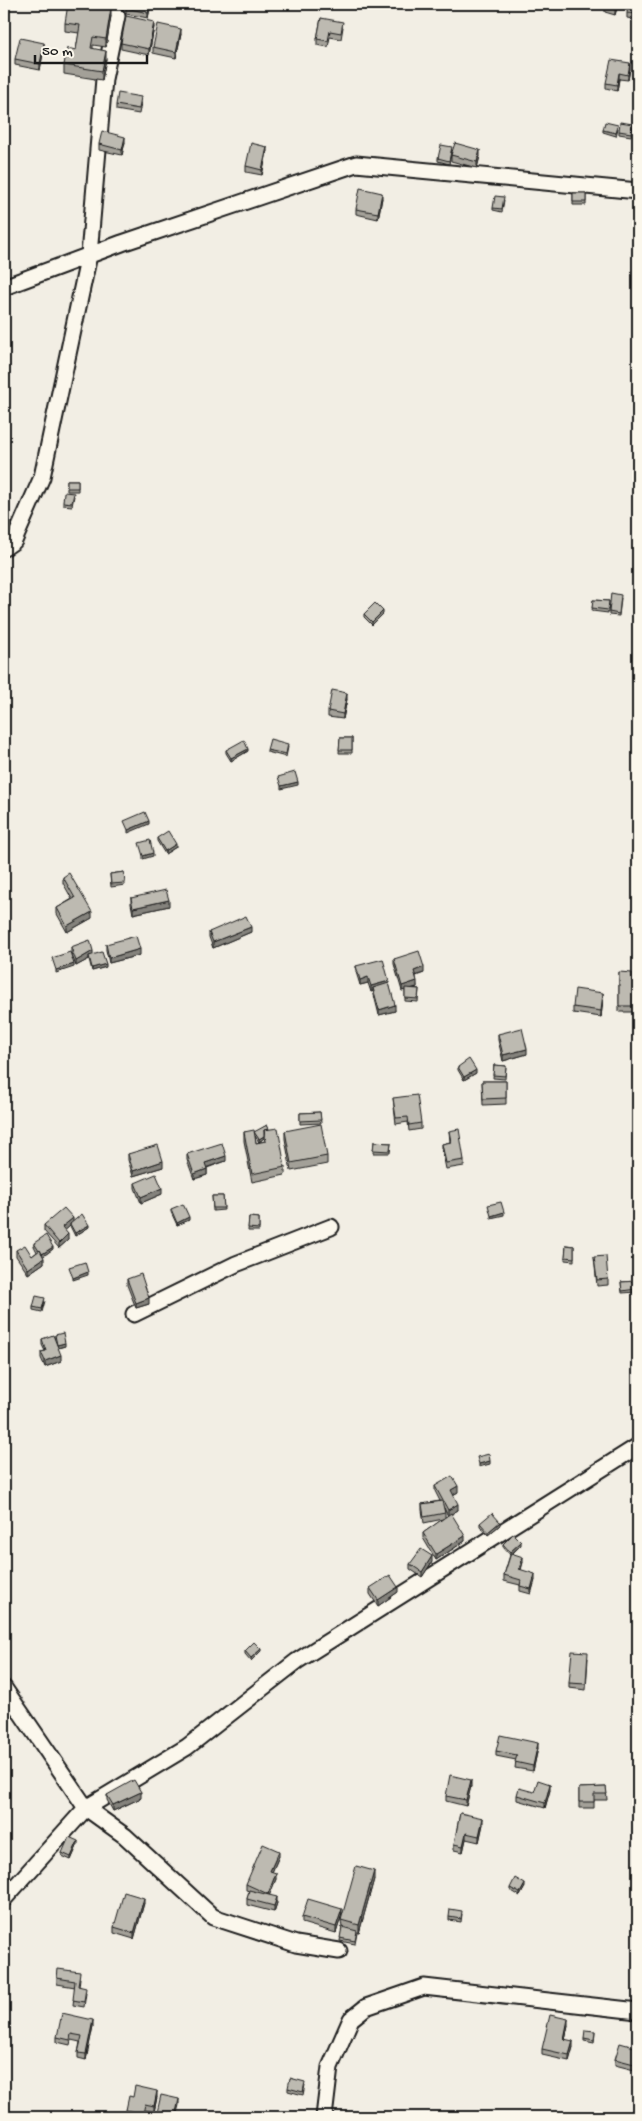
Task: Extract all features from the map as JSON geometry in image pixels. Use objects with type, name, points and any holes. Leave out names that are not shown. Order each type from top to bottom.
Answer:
[{"type":"street","points":[[4,548],[14,541],[42,477],[89,255],[104,79],[118,16],[110,9],[112,4]]},
{"type":"street","points":[[4,288],[89,255],[356,164],[638,191]]},
{"type":"street","points":[[134,1314],[236,1264],[331,1227]]},
{"type":"street","points":[[4,1899],[86,1808],[187,1747],[297,1661],[638,1446]]},
{"type":"street","points":[[4,1688],[86,1808],[124,1836],[213,1918],[296,1944],[339,1951]]},
{"type":"street","points":[[324,2117],[330,2067],[351,2019],[366,2007],[424,1987],[638,2011]]},
{"type":"building","points":[[68,4],[86,4],[111,8],[106,39],[93,37],[91,48],[106,51],[102,71],[64,65],[67,48],[76,50],[80,25],[65,23]]},
{"type":"building","points":[[126,4],[150,4],[148,13],[126,8]]},
{"type":"building","points":[[606,4],[617,4],[615,9],[605,7]]},
{"type":"building","points":[[628,4],[638,4],[638,14],[627,13]]},
{"type":"building","points":[[126,16],[154,22],[149,49],[121,43]]},
{"type":"building","points":[[321,18],[343,22],[341,33],[330,31],[328,41],[317,39]]},
{"type":"building","points":[[158,24],[181,29],[176,52],[153,47]]},
{"type":"building","points":[[20,38],[44,43],[40,64],[15,59]]},
{"type":"building","points":[[611,60],[630,63],[628,75],[619,73],[617,85],[606,83]]},
{"type":"building","points":[[118,93],[141,97],[139,109],[116,105]]},
{"type":"building","points":[[605,122],[618,125],[616,133],[603,130]]},
{"type":"building","points":[[620,122],[633,124],[631,133],[619,131]]},
{"type":"building","points":[[102,131],[125,137],[122,150],[99,144]]},
{"type":"building","points":[[251,143],[267,147],[262,170],[246,166]]},
{"type":"building","points":[[455,143],[480,150],[477,162],[451,155]]},
{"type":"building","points":[[441,145],[452,147],[449,161],[438,158]]},
{"type":"building","points":[[360,188],[382,193],[378,213],[356,209]]},
{"type":"building","points":[[573,193],[586,193],[586,202],[573,202]]},
{"type":"building","points":[[495,196],[504,197],[502,209],[493,208]]},
{"type":"building","points":[[67,480],[78,480],[78,488],[67,488]]},
{"type":"building","points":[[64,492],[74,493],[72,503],[63,502]]},
{"type":"building","points":[[4,518],[11,518],[10,530],[4,530]]},
{"type":"building","points":[[611,593],[621,595],[619,614],[609,612]]},
{"type":"building","points":[[593,600],[609,601],[608,610],[592,608]]},
{"type":"building","points":[[375,603],[383,611],[372,622],[364,614]]},
{"type":"building","points":[[332,690],[347,693],[343,714],[328,711]]},
{"type":"building","points":[[340,738],[352,738],[352,750],[339,750]]},
{"type":"building","points":[[270,739],[288,744],[286,754],[267,750]]},
{"type":"building","points":[[244,740],[248,749],[231,758],[226,750]]},
{"type":"building","points":[[295,772],[298,782],[281,786],[278,777]]},
{"type":"building","points":[[145,812],[149,821],[128,830],[124,821]]},
{"type":"building","points":[[168,831],[176,844],[165,851],[157,838]]},
{"type":"building","points":[[150,840],[153,853],[143,856],[139,843]]},
{"type":"building","points":[[124,872],[125,883],[111,884],[110,874]]},
{"type":"building","points":[[69,873],[92,912],[67,926],[57,908],[75,898],[63,877]]},
{"type":"building","points":[[166,890],[169,900],[133,908],[131,898]]},
{"type":"building","points":[[246,916],[251,927],[213,942],[209,932]]},
{"type":"building","points":[[136,936],[140,949],[109,958],[106,944]]},
{"type":"building","points":[[90,940],[93,951],[76,961],[71,947]]},
{"type":"building","points":[[419,951],[424,967],[414,971],[417,981],[402,986],[394,959]]},
{"type":"building","points":[[70,952],[74,964],[56,970],[52,958]]},
{"type":"building","points":[[102,952],[106,964],[92,968],[89,956]]},
{"type":"building","points":[[383,959],[389,981],[371,986],[368,977],[360,980],[356,966]]},
{"type":"building","points":[[619,972],[632,973],[632,981],[638,981],[638,1006],[619,1006]]},
{"type":"building","points":[[389,983],[395,1005],[379,1010],[373,988]]},
{"type":"building","points":[[405,988],[419,989],[418,999],[405,998]]},
{"type":"building","points":[[575,989],[603,993],[601,1011],[573,1007]]},
{"type":"building","points":[[638,1019],[638,1039],[635,1039],[633,1020]]},
{"type":"building","points":[[522,1028],[527,1049],[503,1055],[498,1034]]},
{"type":"building","points":[[469,1059],[476,1070],[464,1077],[458,1067]]},
{"type":"building","points":[[494,1065],[506,1066],[505,1076],[493,1075]]},
{"type":"building","points":[[482,1081],[506,1081],[506,1098],[483,1099]]},
{"type":"building","points":[[417,1095],[421,1123],[409,1125],[408,1117],[396,1118],[393,1098]]},
{"type":"building","points":[[320,1112],[321,1120],[300,1121],[300,1113]]},
{"type":"building","points":[[321,1124],[327,1156],[291,1163],[285,1131]]},
{"type":"building","points":[[267,1125],[269,1129],[264,1130],[264,1136],[259,1139],[254,1132]]},
{"type":"building","points":[[278,1128],[285,1167],[252,1174],[244,1132],[254,1130],[256,1143],[266,1141],[264,1130]]},
{"type":"building","points":[[459,1129],[464,1160],[446,1163],[442,1144],[451,1142],[449,1131]]},
{"type":"building","points":[[374,1142],[391,1143],[390,1151],[373,1150]]},
{"type":"building","points":[[222,1143],[226,1156],[205,1163],[207,1169],[194,1174],[187,1154]]},
{"type":"building","points":[[158,1145],[163,1161],[133,1171],[128,1154]]},
{"type":"building","points":[[156,1174],[162,1188],[141,1197],[135,1183]]},
{"type":"building","points":[[212,1196],[223,1196],[224,1208],[213,1208]]},
{"type":"building","points":[[501,1202],[504,1212],[491,1216],[488,1205]]},
{"type":"building","points":[[183,1204],[189,1217],[177,1223],[171,1209]]},
{"type":"building","points":[[64,1208],[73,1218],[62,1227],[68,1234],[59,1243],[44,1225]]},
{"type":"building","points":[[82,1214],[89,1225],[75,1233],[70,1224]]},
{"type":"building","points":[[249,1217],[259,1218],[259,1229],[248,1228]]},
{"type":"building","points":[[46,1235],[53,1247],[42,1254],[34,1243]]},
{"type":"building","points":[[25,1245],[32,1256],[40,1250],[44,1258],[28,1269],[16,1250]]},
{"type":"building","points":[[566,1245],[574,1246],[574,1258],[565,1257]]},
{"type":"building","points":[[606,1256],[608,1279],[597,1280],[594,1257]]},
{"type":"building","points":[[85,1262],[88,1272],[73,1278],[69,1267]]},
{"type":"building","points":[[141,1274],[149,1298],[136,1303],[127,1279]]},
{"type":"building","points":[[636,1281],[636,1289],[622,1291],[621,1282]]},
{"type":"building","points":[[36,1296],[45,1298],[42,1309],[33,1307]]},
{"type":"building","points":[[63,1333],[65,1343],[57,1345],[55,1335]]},
{"type":"building","points":[[53,1335],[61,1355],[45,1361],[41,1352],[46,1351],[42,1339]]},
{"type":"building","points":[[489,1454],[490,1461],[479,1464],[477,1457]]},
{"type":"building","points":[[452,1476],[458,1486],[451,1490],[458,1504],[448,1510],[435,1486]]},
{"type":"building","points":[[442,1501],[445,1513],[424,1517],[422,1504]]},
{"type":"building","points":[[451,1513],[465,1536],[436,1554],[423,1533]]},
{"type":"building","points":[[492,1513],[500,1522],[488,1532],[480,1523]]},
{"type":"building","points":[[513,1534],[521,1542],[510,1552],[503,1544]]},
{"type":"building","points":[[421,1549],[432,1556],[422,1572],[410,1564]]},
{"type":"building","points":[[511,1553],[523,1557],[519,1569],[535,1574],[531,1589],[520,1586],[521,1580],[504,1575]]},
{"type":"building","points":[[390,1575],[398,1587],[378,1600],[370,1588]]},
{"type":"building","points":[[254,1642],[261,1649],[251,1658],[245,1651]]},
{"type":"building","points":[[572,1651],[588,1652],[586,1684],[569,1683]]},
{"type":"building","points":[[4,1703],[9,1711],[4,1714]]},
{"type":"building","points":[[500,1735],[538,1743],[533,1766],[515,1762],[517,1755],[496,1751]]},
{"type":"building","points":[[450,1775],[471,1780],[466,1800],[446,1796]]},
{"type":"building","points":[[134,1780],[141,1792],[113,1805],[107,1795]]},
{"type":"building","points":[[538,1780],[550,1784],[545,1803],[517,1795],[519,1788],[534,1792]]},
{"type":"building","points":[[606,1787],[607,1794],[594,1794],[594,1802],[579,1802],[579,1788]]},
{"type":"building","points":[[460,1813],[483,1818],[479,1836],[466,1833],[463,1846],[454,1844]]},
{"type":"building","points":[[69,1837],[78,1841],[71,1857],[62,1853]]},
{"type":"building","points":[[263,1844],[279,1851],[270,1871],[276,1873],[268,1894],[246,1884]]},
{"type":"building","points":[[356,1866],[374,1871],[359,1925],[341,1920]]},
{"type":"building","points":[[515,1878],[525,1884],[520,1893],[510,1888]]},
{"type":"building","points":[[249,1890],[277,1897],[274,1906],[247,1899]]},
{"type":"building","points":[[124,1892],[144,1898],[134,1933],[114,1927]]},
{"type":"building","points":[[308,1899],[342,1909],[336,1927],[302,1917]]},
{"type":"building","points":[[450,1909],[462,1911],[461,1919],[449,1917]]},
{"type":"building","points":[[342,1927],[357,1931],[355,1941],[340,1938]]},
{"type":"building","points":[[58,1969],[80,1972],[78,1986],[86,1988],[84,2002],[73,2000],[75,1981],[57,1978]]},
{"type":"building","points":[[62,2013],[93,2020],[86,2054],[78,2053],[82,2036],[71,2034],[70,2040],[57,2037]]},
{"type":"building","points":[[550,2015],[568,2019],[564,2039],[573,2041],[569,2055],[542,2049]]},
{"type":"building","points":[[585,2030],[595,2031],[594,2040],[584,2038]]},
{"type":"building","points":[[620,2043],[638,2048],[638,2065],[615,2059]]},
{"type":"building","points":[[290,2078],[305,2082],[303,2092],[288,2088]]},
{"type":"building","points":[[135,2086],[157,2091],[154,2106],[145,2104],[143,2114],[126,2110],[129,2096],[133,2097]]},
{"type":"building","points":[[161,2095],[179,2099],[175,2117],[156,2117]]}]
